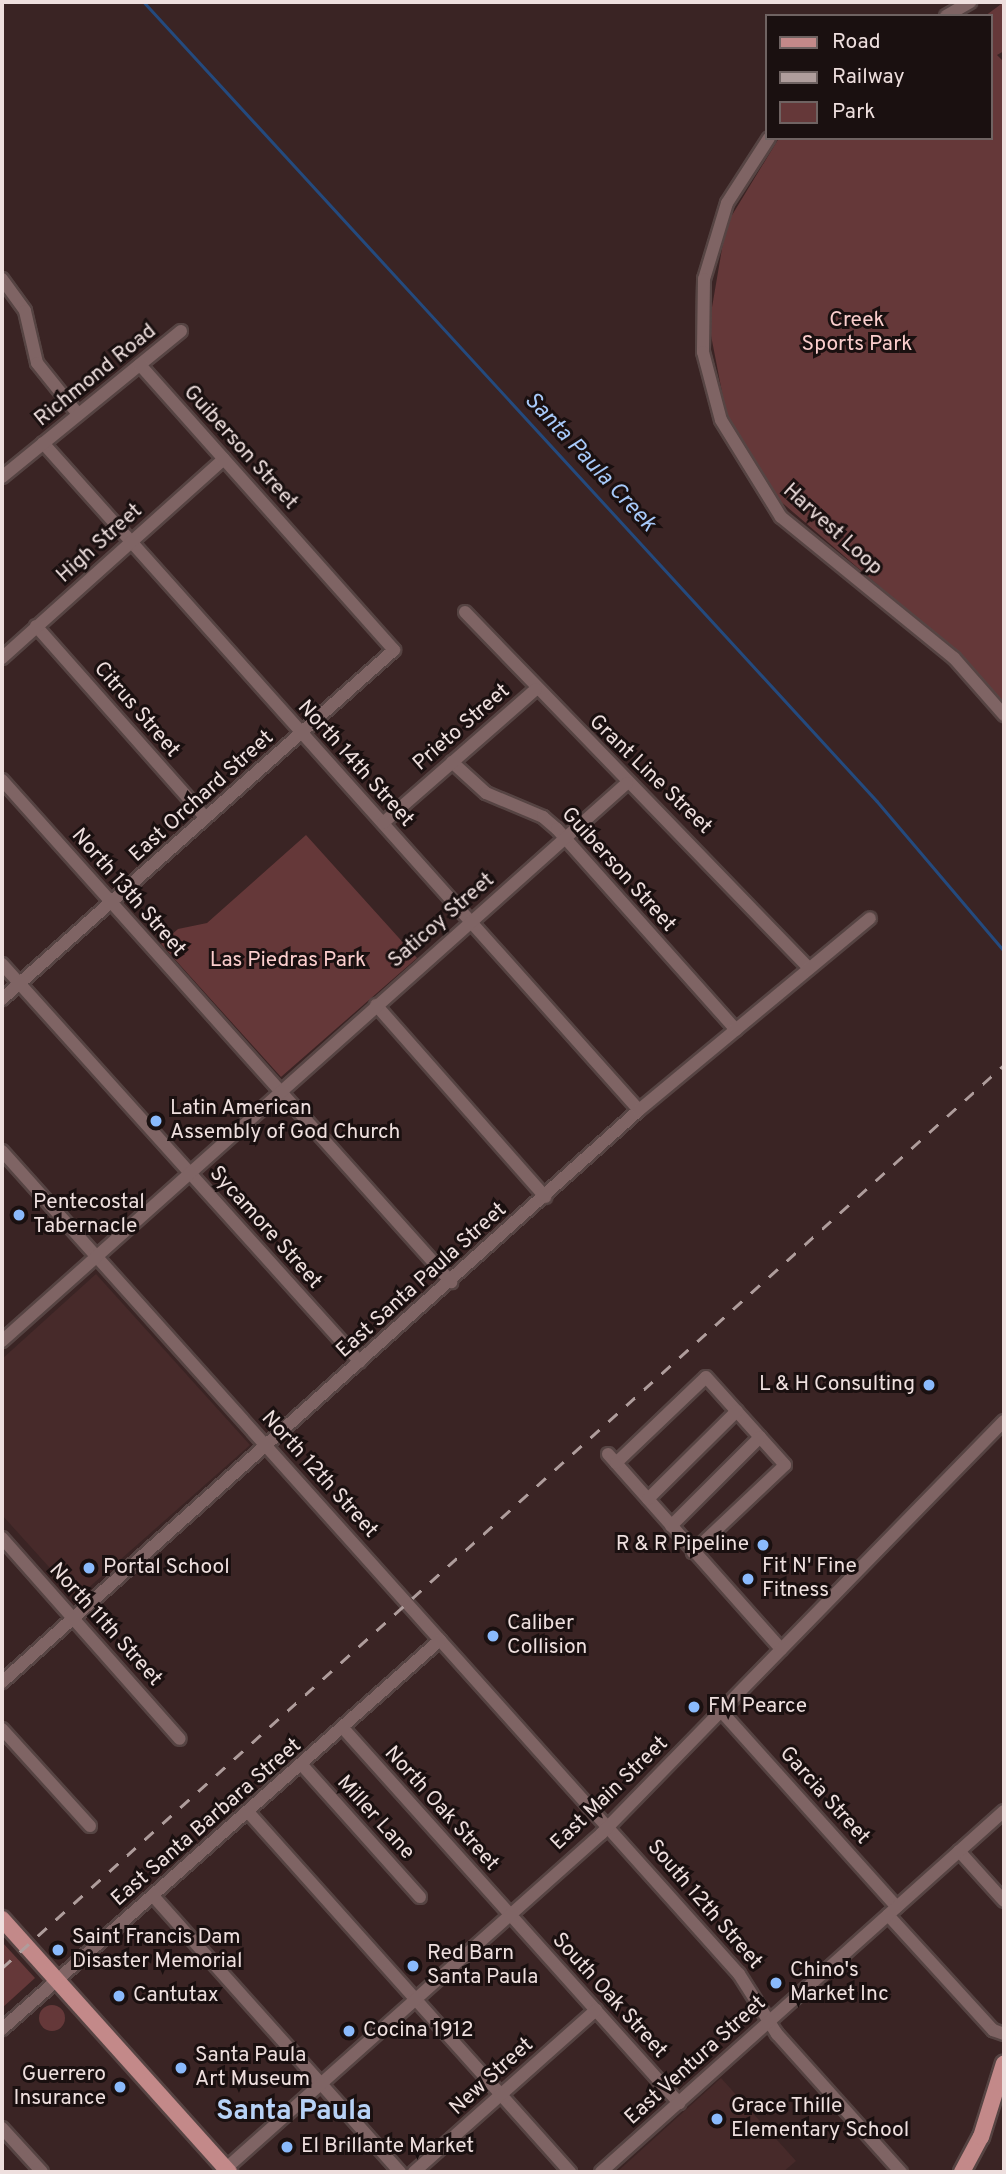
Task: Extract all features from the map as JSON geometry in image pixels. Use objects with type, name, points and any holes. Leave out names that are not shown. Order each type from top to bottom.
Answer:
[{"type":"main road","points":[[2,1919],[226,2171]]},
{"type":"main road","points":[[962,2172],[981,2137],[1004,2063]]},
{"type":"street","points":[[949,14],[970,2]]},
{"type":"street","name":"Harvest Loop","points":[[768,140],[727,202],[704,279],[703,352],[721,421],[781,517],[954,658],[1004,715]]},
{"type":"street","points":[[2,279],[25,311],[37,363],[78,414]]},
{"type":"street","name":"Richmond Road","points":[[2,476],[181,331]]},
{"type":"street","name":"Guiberson Street","points":[[141,365],[394,650]]},
{"type":"street","name":"North 14th Street","points":[[43,443],[639,1110]]},
{"type":"street","name":"High Street","points":[[2,658],[224,459]]},
{"type":"street","name":"Grant Line Street","points":[[465,612],[536,689],[627,783],[649,799],[807,966]]},
{"type":"street","name":"Citrus Street","points":[[36,626],[206,818]]},
{"type":"street","name":"East Orchard Street","points":[[2,999],[394,650]]},
{"type":"street","name":"Prieto Street","points":[[383,823],[536,689]]},
{"type":"street","name":"Guiberson Street","points":[[452,762],[486,793],[543,817],[736,1030]]},
{"type":"street","name":"North 13th Street","points":[[2,780],[451,1282]]},
{"type":"street","name":"Saticoy Street","points":[[2,1341],[627,783]]},
{"type":"street","name":"East Santa Paula Street","points":[[2,1682],[451,1282],[639,1110],[736,1030],[807,966],[818,966],[870,918]]},
{"type":"street","name":"Sycamore Street","points":[[2,964],[360,1362]]},
{"type":"street","points":[[376,1005],[545,1196]]},
{"type":"street","name":"North 12th Street","points":[[2,1151],[608,1826]]},
{"type":"street","points":[[692,1552],[785,1465],[706,1377],[612,1458],[692,1552],[782,1649]]},
{"type":"street","points":[[648,1499],[737,1411]]},
{"type":"street","name":"East Main Street","points":[[226,2171],[608,1826],[1004,1421]]},
{"type":"street","points":[[670,1526],[761,1437]]},
{"type":"street","name":"North 11th Street","points":[[2,1538],[180,1738]]},
{"type":"street","name":"East Santa Barbara Street","points":[[2,2029],[249,1814],[440,1640]]},
{"type":"street","name":"Garcia Street","points":[[721,1711],[993,2030],[1004,2034]]},
{"type":"street","name":"North Oak Street","points":[[343,1728],[510,1915]]},
{"type":"street","points":[[2,1729],[90,1826]]},
{"type":"street","name":"Miller Lane","points":[[302,1765],[420,1897]]},
{"type":"street","name":"East Ventura Street","points":[[601,2172],[1004,1811]]},
{"type":"street","points":[[249,1814],[570,2172]]},
{"type":"street","name":"South 12th Street","points":[[608,1826],[749,1985],[768,2022],[901,2172]]},
{"type":"street","points":[[959,1851],[1004,1901]]},
{"type":"street","points":[[154,1897],[400,2172]]},
{"type":"street","name":"South Oak Street","points":[[510,1915],[679,2103]]},
{"type":"street","name":"New Street","points":[[414,2172],[596,2010]]},
{"type":"street","points":[[2,2128],[42,2172]]},
{"type":"shaded area","points":[[96,1274],[250,1445],[77,1598],[2,1515],[2,1359]]},
{"type":"shaded area","name":"Grace Thille Elementary School","points":[[721,2078],[796,2161],[783,2172],[617,2172]]},
{"type":"green space","name":"Creek Sports Park","points":[[1004,2],[1004,51],[997,55],[1004,62],[1004,705],[958,654],[772,494],[727,418],[709,325],[726,225],[778,140],[992,140],[992,14],[988,14]]},
{"type":"green space","name":"Las Piedras Park","points":[[306,835],[417,958],[281,1077],[161,944],[178,929],[207,923]]},
{"type":"green space","points":[[2,1942],[35,1978],[2,2008]]},
{"type":"green space","points":[[52,2005],[61,2009],[65,2018],[61,2027],[52,2031],[43,2027],[39,2018],[43,2009]]},
{"type":"waterway","name":"Santa Paula Creek","points":[[144,2],[877,801],[1004,951]]},
{"type":"railway","points":[[2,1968],[1004,1065]]},
{"type":"place","name":"Latin American Assembly of God Church","points":[[156,1121]]},
{"type":"place","name":"Pentecostal Tabernacle","points":[[19,1215]]},
{"type":"place","name":"L & H Consulting","points":[[929,1385]]},
{"type":"place","name":"R & R Pipeline","points":[[763,1545]]},
{"type":"place","name":"Portal School","points":[[89,1568]]},
{"type":"place","name":"Fit N' Fine Fitness","points":[[748,1579]]},
{"type":"place","name":"Caliber Collision","points":[[493,1636]]},
{"type":"place","name":"FM Pearce","points":[[694,1707]]},
{"type":"place","name":"Saint Francis Dam Disaster Memorial","points":[[58,1950]]},
{"type":"place","name":"Red Barn Santa Paula","points":[[413,1966]]},
{"type":"place","name":"Chino's Market Inc","points":[[776,1983]]},
{"type":"place","name":"Cantutax","points":[[119,1996]]},
{"type":"place","name":"Cocina 1912","points":[[349,2031]]},
{"type":"place","name":"Santa Paula Art Museum","points":[[181,2068]]},
{"type":"place","name":"Guerrero Insurance","points":[[120,2087]]},
{"type":"place","name":"Grace Thille Elementary School","points":[[717,2119]]},
{"type":"place","name":"El Brillante Market","points":[[287,2147]]},
{"type":"district","name":"Santa Paula","points":[[294,2112]]}]
